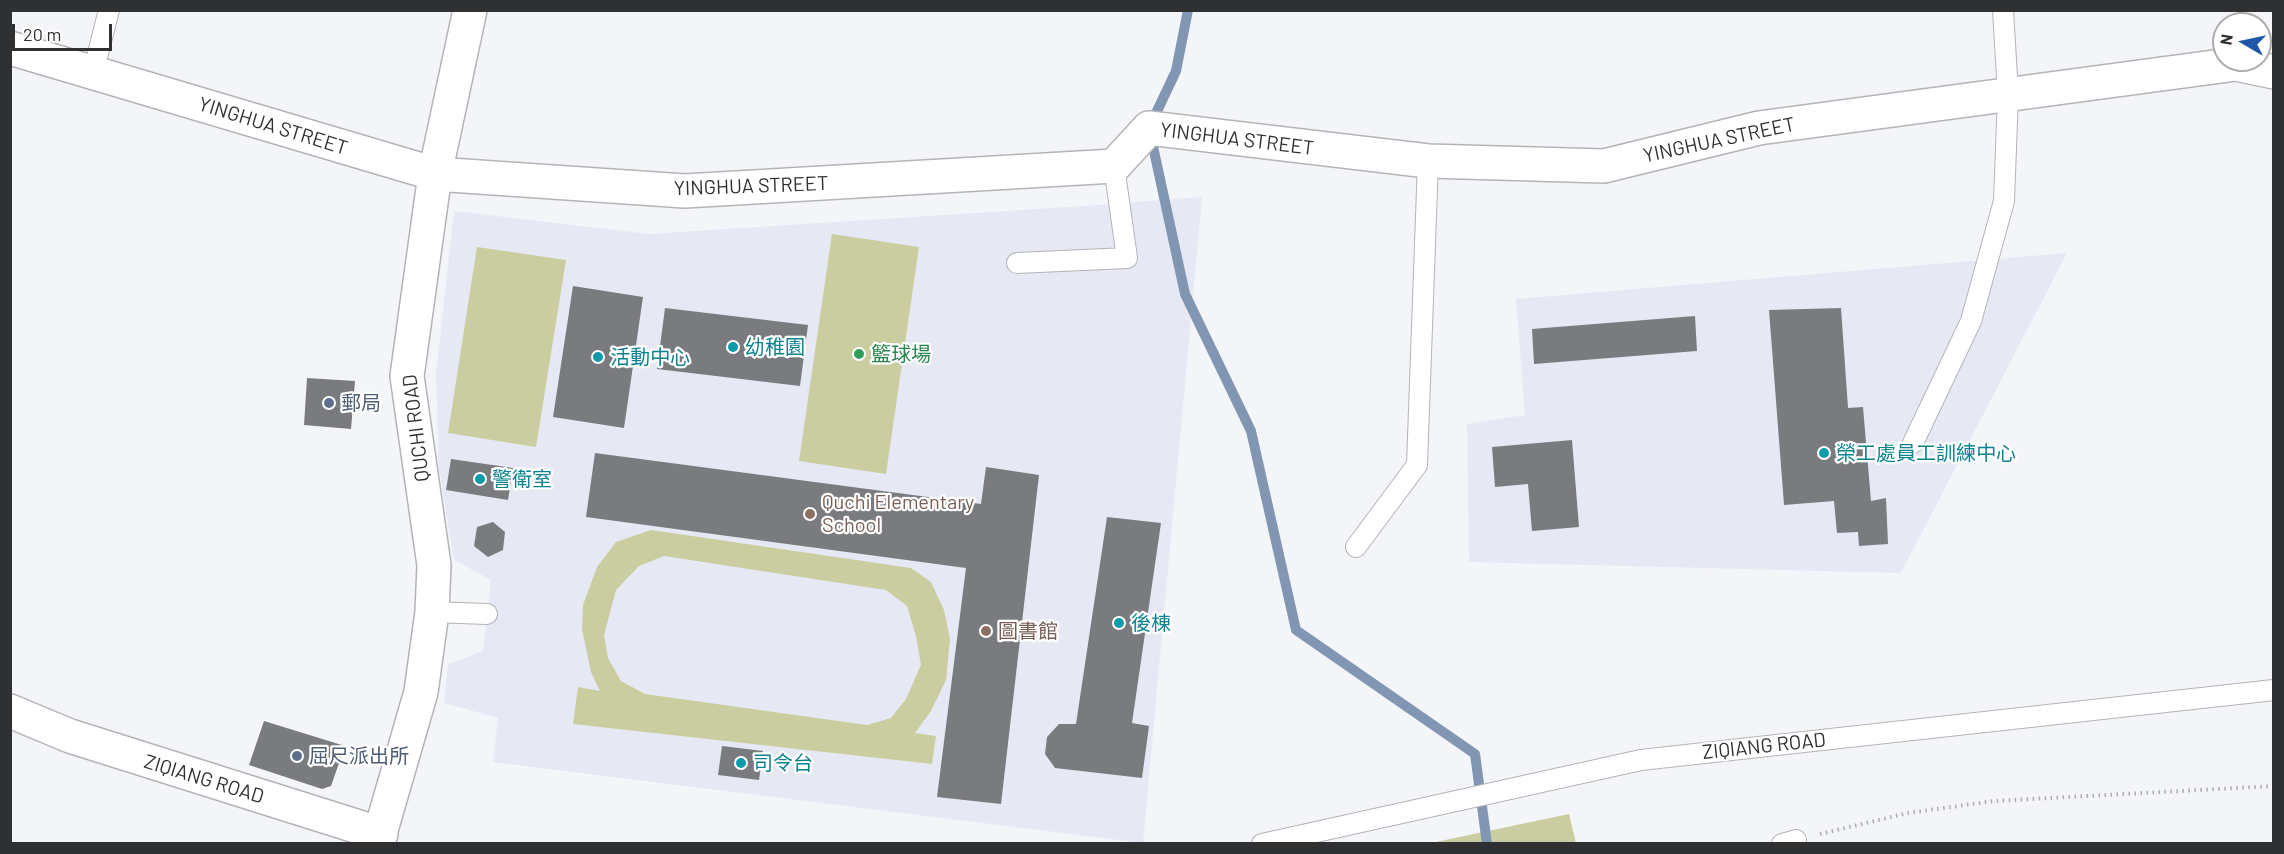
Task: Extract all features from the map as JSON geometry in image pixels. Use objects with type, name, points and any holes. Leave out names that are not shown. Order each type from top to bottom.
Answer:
[{"type":"street","name":"QUCHI ROAD","points":[[386,840],[421,692],[432,612],[434,565],[406,376],[435,174],[470,10]]},
{"type":"street","name":"YINGHUA STREET","points":[[10,48],[435,174],[685,191],[1114,166],[1149,128],[1428,161],[1604,166],[1759,128],[2236,64],[2274,72]]},
{"type":"street","name":"ZIQIANG ROAD","points":[[10,711],[70,736],[386,840]]},
{"type":"lane","points":[[93,73],[109,10]]},
{"type":"lane","points":[[1913,443],[1971,321],[2004,201],[2008,94],[2003,10]]},
{"type":"lane","points":[[1356,547],[1417,465],[1428,161]]},
{"type":"lane","points":[[1017,263],[1127,258],[1114,166]]},
{"type":"lane","points":[[432,612],[487,614]]},
{"type":"lane","name":"ZIQIANG ROAD","points":[[1262,843],[1641,760],[2274,690]]},
{"type":"path","points":[[1789,842],[1908,813],[1994,801],[2274,786]]},
{"type":"shaded area","name":"Quchi Elementary School","points":[[1202,197],[1143,843],[493,762],[498,718],[444,703],[448,664],[483,651],[491,580],[454,560],[439,468],[436,374],[454,211],[649,234]]},
{"type":"shaded area","name":"榮工處員工訓練中心","points":[[2067,253],[1901,573],[1469,562],[1467,424],[1525,415],[1516,299]]},
{"type":"green space","name":"籃球場","points":[[832,234],[919,247],[886,474],[799,461]]},
{"type":"green space","points":[[477,247],[566,260],[536,447],[448,433]]},
{"type":"green space","points":[[651,530],[911,568],[931,582],[944,610],[950,639],[946,680],[931,711],[915,733],[936,736],[932,764],[573,724],[578,687],[600,691],[591,672],[582,629],[583,605],[597,567],[616,542]],"holes":[[[664,556],[886,590],[907,606],[916,636],[921,665],[906,699],[891,718],[867,725],[645,694],[621,681],[608,658],[604,635],[616,590],[639,566]]]},
{"type":"green space","points":[[1569,814],[1576,843],[1431,843]]},
{"type":"building","name":"活動中心","points":[[573,286],[643,297],[624,428],[553,417]]},
{"type":"building","name":"幼稚園","points":[[665,308],[808,325],[800,386],[657,369]]},
{"type":"building","name":"榮工處員工訓練中心","points":[[1841,308],[1848,408],[1863,407],[1871,501],[1886,498],[1888,544],[1859,546],[1858,532],[1837,533],[1834,501],[1784,505],[1769,310]]},
{"type":"building","points":[[1695,316],[1697,351],[1534,364],[1532,329]]},
{"type":"building","name":"郵局","points":[[307,378],[355,381],[351,429],[304,425]]},
{"type":"building","points":[[1572,440],[1579,527],[1532,531],[1528,484],[1495,487],[1492,447]]},
{"type":"building","points":[[595,453],[981,504],[986,467],[1039,475],[1001,804],[937,797],[966,568],[586,517]]},
{"type":"building","name":"警衛室","points":[[451,459],[513,468],[508,500],[446,490]]},
{"type":"building","name":"後棟","points":[[1107,517],[1161,523],[1132,723],[1149,726],[1142,778],[1055,768],[1045,754],[1047,737],[1059,724],[1076,724]]},
{"type":"building","points":[[493,522],[505,532],[503,550],[488,557],[474,546],[477,527]]},
{"type":"building","name":"屈尺派出所","points":[[264,721],[345,746],[331,786],[322,789],[249,765]]},
{"type":"building","name":"司令台","points":[[722,746],[763,751],[759,780],[718,775]]},
{"type":"waterway","points":[[1188,10],[1176,71],[1149,128],[1185,294],[1251,431],[1296,630],[1475,754],[1487,844]]},
{"type":"place","name":"幼稚園","points":[[733,347]]},
{"type":"place","name":"籃球場","points":[[859,354]]},
{"type":"place","name":"活動中心","points":[[598,357]]},
{"type":"place","name":"郵局","points":[[329,403]]},
{"type":"place","name":"榮工處員工訓練中心","points":[[1824,453]]},
{"type":"place","name":"警衛室","points":[[480,479]]},
{"type":"place","name":"Quchi Elementary School","points":[[810,514]]},
{"type":"place","name":"後棟","points":[[1119,623]]},
{"type":"place","name":"圖書館","points":[[986,631]]},
{"type":"place","name":"屈尺派出所","points":[[297,756]]},
{"type":"place","name":"司令台","points":[[741,763]]}]
